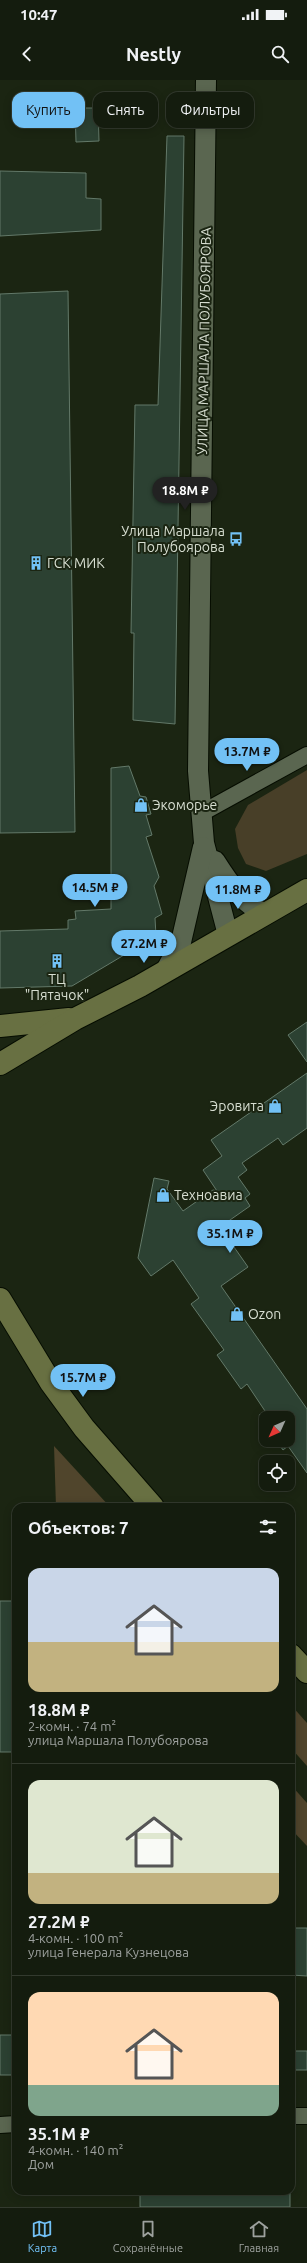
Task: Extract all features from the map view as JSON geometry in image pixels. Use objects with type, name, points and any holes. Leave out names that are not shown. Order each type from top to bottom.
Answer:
[{"type":"main road","points":[[0,1064],[75,1019],[165,972],[307,890]]},
{"type":"main road","points":[[0,1026],[75,1019]]},
{"type":"main road","points":[[0,1298],[47,1376],[79,1423],[119,1470],[150,1503]]},
{"type":"main road","points":[[295,1659],[307,1672]]},
{"type":"street","name":"УЛИЦА МАРШАЛА ПОЛУБОЯРОВА","points":[[206,80],[198,771],[200,814],[204,843],[228,935]]},
{"type":"street","points":[[200,814],[307,755]]},
{"type":"street","points":[[204,843],[235,891],[252,907],[264,914]]},
{"type":"street","points":[[165,972],[181,942],[204,843]]},
{"type":"street","points":[[295,2116],[307,2116]]},
{"type":"street","points":[[0,2124],[12,2124]]},
{"type":"shaded area","points":[[307,770],[307,854],[266,871],[246,864],[238,848],[235,829],[248,805]]},
{"type":"shaded area","points":[[54,1446],[106,1503],[56,1503]]},
{"type":"shaded area","points":[[295,1710],[307,1723],[307,1766],[295,1752]]},
{"type":"shaded area","points":[[295,1790],[307,1803],[307,1846],[295,1833]]},
{"type":"building","points":[[85,108],[93,108],[93,128],[99,128],[99,141],[76,142],[76,128],[85,128]]},
{"type":"building","points":[[167,136],[184,136],[175,724],[133,720],[134,633],[131,633],[135,405],[158,405]]},
{"type":"building","points":[[0,171],[86,173],[86,198],[101,199],[101,230],[0,236]]},
{"type":"building","name":"ГСК МИК","points":[[68,291],[75,832],[0,833],[0,294]]},
{"type":"building","name":"ТЦ \"Пятачок\"","points":[[129,766],[140,796],[146,797],[151,814],[146,815],[152,835],[146,837],[159,877],[154,886],[162,914],[155,918],[156,936],[72,986],[0,988],[0,931],[68,929],[68,920],[76,919],[75,911],[111,909],[111,768]]},
{"type":"building","points":[[307,1022],[307,1062],[288,1035]]},
{"type":"building","points":[[307,1073],[307,1128],[283,1145],[278,1138],[242,1163],[247,1170],[238,1177],[250,1194],[245,1198],[250,1206],[220,1227],[248,1267],[221,1286],[307,1409],[307,1473],[289,1447],[295,1447],[295,1411],[265,1411],[247,1384],[241,1389],[217,1355],[224,1350],[191,1304],[199,1298],[173,1260],[151,1276],[138,1258],[154,1178],[169,1181],[167,1189],[183,1211],[213,1190],[217,1191],[203,1170],[222,1156],[211,1140]]},
{"type":"building","points":[[0,1601],[12,1601],[12,1752],[0,1752]]},
{"type":"building","points":[[295,1928],[307,1928],[307,1976],[295,1975]]},
{"type":"building","points":[[0,2035],[12,2035],[12,2075],[0,2075]]},
{"type":"building","points":[[295,2051],[307,2051],[307,2070],[295,2070]]},
{"type":"building","points":[[140,2195],[290,2195],[290,2207],[140,2207]]},
{"type":"place","name":"Улица Маршала Полубоярова","points":[[236,539]]},
{"type":"place","name":"ГСК МИК","points":[[36,563]]},
{"type":"place","name":"Экоморье","points":[[141,805]]},
{"type":"place","name":"ТЦ \"Пятачок\"","points":[[57,961]]},
{"type":"place","name":"Эровита","points":[[275,1106]]},
{"type":"place","name":"Техноавиа","points":[[163,1195]]},
{"type":"place","name":"Ozon","points":[[237,1314]]}]
